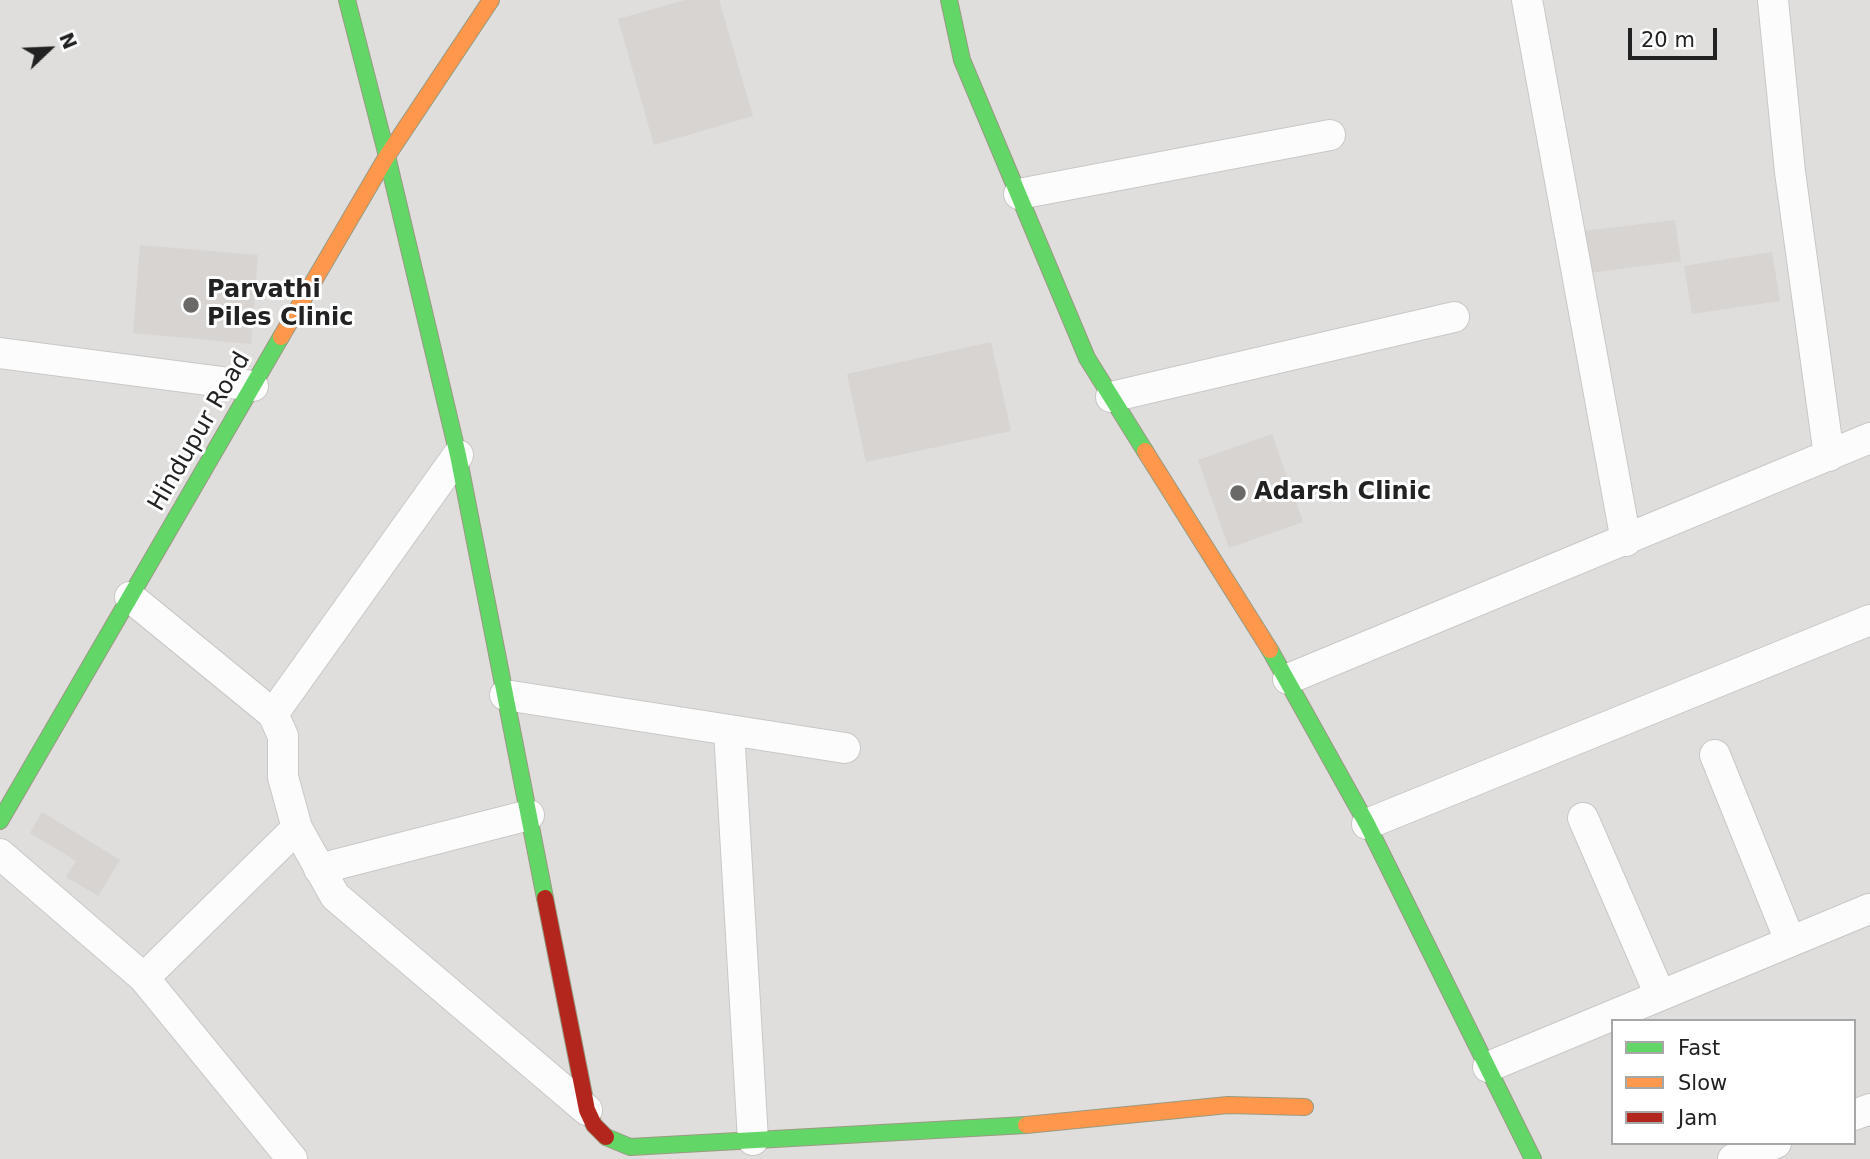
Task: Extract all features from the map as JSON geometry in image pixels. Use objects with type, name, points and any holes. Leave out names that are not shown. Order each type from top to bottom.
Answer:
[{"type":"street","points":[[347,0],[458,456],[587,1110],[595,1130],[612,1150],[753,1140],[1005,1128],[1228,1105],[1305,1107]]},
{"type":"street","name":"Hindupur Road","points":[[0,821],[387,156],[491,0]]},
{"type":"street","points":[[949,0],[962,60],[1087,358],[1288,680],[1367,824],[1533,1159]]},
{"type":"street","points":[[1527,0],[1626,541]]},
{"type":"street","points":[[1773,0],[1790,172],[1829,456]]},
{"type":"street","points":[[1019,194],[1330,135]]},
{"type":"street","points":[[1111,397],[1454,317]]},
{"type":"street","points":[[0,353],[253,386]]},
{"type":"street","points":[[1288,680],[1870,438]]},
{"type":"street","points":[[272,715],[458,456]]},
{"type":"street","points":[[130,597],[272,715],[283,736],[283,777],[297,828],[335,896],[587,1110]]},
{"type":"street","points":[[1367,824],[1870,620]]},
{"type":"street","points":[[505,695],[845,748]]},
{"type":"street","points":[[729,730],[753,1140]]},
{"type":"street","points":[[1715,755],[1790,941]]},
{"type":"street","points":[[319,869],[529,814]]},
{"type":"street","points":[[1583,818],[1660,995]]},
{"type":"street","points":[[144,978],[297,828]]},
{"type":"street","points":[[0,853],[144,978],[292,1159]]},
{"type":"street","points":[[1488,1067],[1869,909]]},
{"type":"street","points":[[1733,1159],[1771,1145]]},
{"type":"shaded area","points":[[0,0],[1870,0],[1870,1159],[0,1159]]},
{"type":"building","points":[[685,0],[719,0],[753,116],[654,145],[618,19]]},
{"type":"building","points":[[1675,220],[1681,261],[1589,273],[1583,231]]},
{"type":"building","points":[[140,245],[258,255],[251,344],[133,333]]},
{"type":"building","points":[[1772,252],[1780,301],[1692,314],[1684,266]]},
{"type":"building","points":[[991,342],[1011,431],[866,462],[847,374]]},
{"type":"building","points":[[1272,434],[1303,522],[1229,548],[1198,460]]},
{"type":"building","points":[[42,812],[120,860],[98,896],[66,877],[76,861],[30,833]]},
{"type":"traffic: fast","points":[[347,0],[458,455],[545,898]]},
{"type":"traffic: fast","points":[[949,0],[962,60],[1087,358],[1145,451]]},
{"type":"traffic: fast","points":[[0,821],[281,337]]},
{"type":"traffic: fast","points":[[1270,650],[1367,824],[1533,1159]]},
{"type":"traffic: fast","points":[[606,1137],[630,1147],[1026,1125]]},
{"type":"traffic: slow","points":[[281,337],[387,156],[491,0]]},
{"type":"traffic: slow","points":[[1145,451],[1270,650]]},
{"type":"traffic: slow","points":[[1026,1125],[1228,1105],[1305,1107]]},
{"type":"traffic: jam","points":[[545,898],[587,1110],[594,1125],[606,1137]]},
{"type":"place","name":"Parvathi Piles Clinic","points":[[191,305]]},
{"type":"place","name":"Adarsh Clinic","points":[[1238,493]]}]
